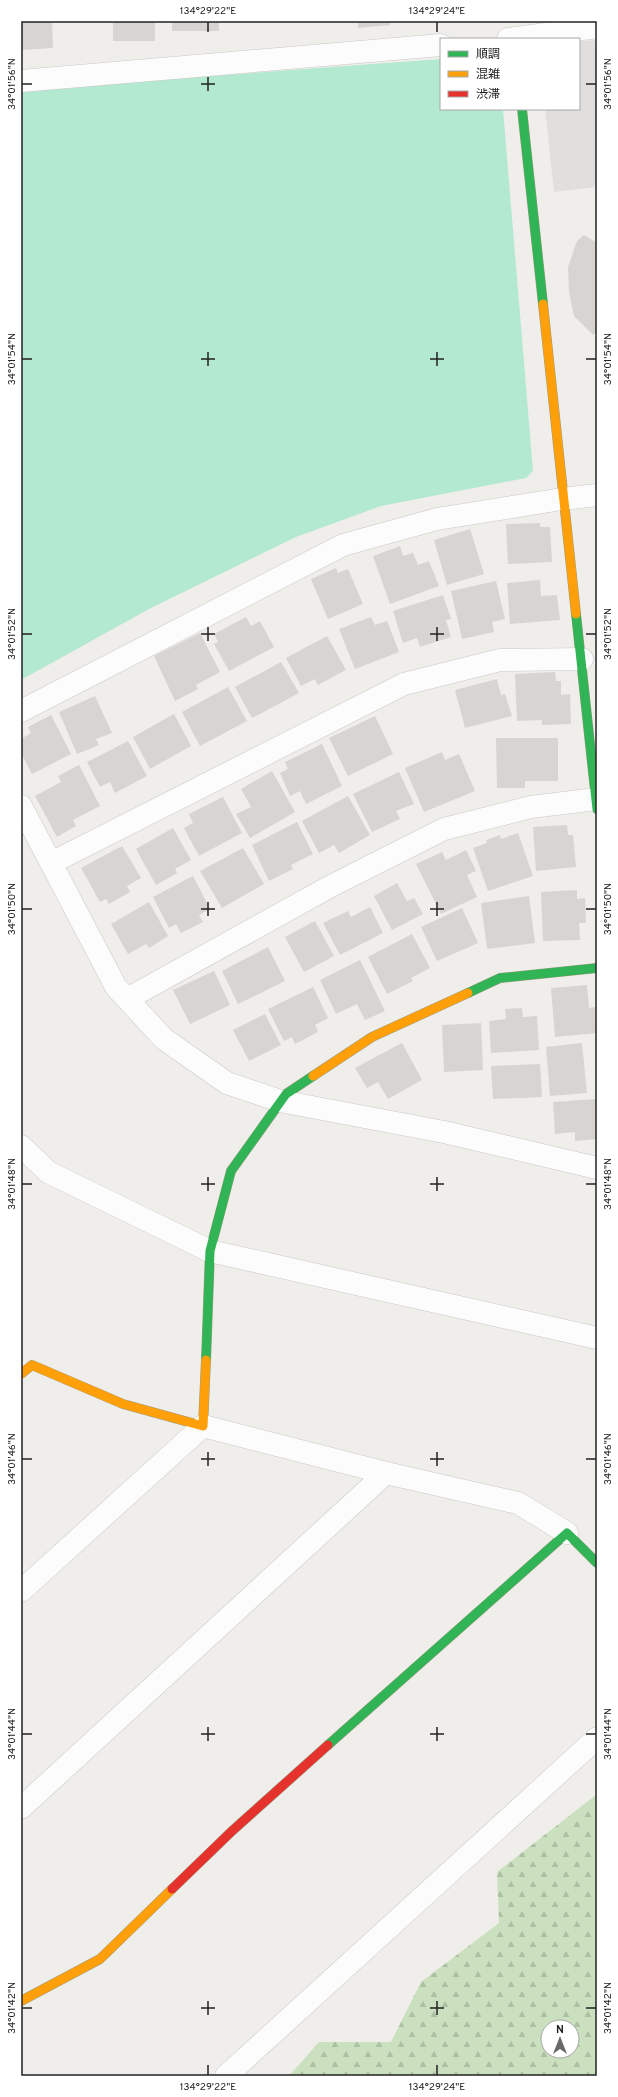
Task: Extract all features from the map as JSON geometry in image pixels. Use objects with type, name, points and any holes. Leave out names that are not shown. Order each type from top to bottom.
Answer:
[{"type":"street","points":[[513,21],[514,38]]},
{"type":"street","points":[[521,38],[597,27]]},
{"type":"street","points":[[21,81],[440,45]]},
{"type":"street","points":[[127,999],[331,886],[444,829],[531,807],[596,804],[582,659],[562,499],[522,110]]},
{"type":"street","points":[[21,711],[343,545],[437,518],[597,495]]},
{"type":"street","points":[[51,863],[404,684],[500,660],[582,659]]},
{"type":"street","points":[[21,806],[116,987],[164,1039],[227,1083],[280,1101],[444,1132],[597,1168]]},
{"type":"street","points":[[21,1591],[203,1426],[210,1251],[231,1171],[286,1094],[372,1037],[500,978],[597,968]]},
{"type":"street","points":[[21,1146],[48,1172],[210,1251],[597,1338]]},
{"type":"street","points":[[25,1365],[123,1404],[386,1473],[518,1503],[567,1533],[597,1563]]},
{"type":"street","points":[[21,1808],[386,1473]]},
{"type":"street","points":[[21,2001],[100,1959],[232,1831],[567,1533]]},
{"type":"street","points":[[226,2076],[597,1738]]},
{"type":"green space","points":[[440,59],[440,110],[503,110],[533,471],[526,478],[381,506],[296,537],[149,609],[21,680],[21,90]]},
{"type":"green space","points":[[597,1794],[597,2076],[289,2076],[319,2042],[391,2042],[421,1982],[499,1923],[497,1872]]},
{"type":"shaded area","points":[[595,40],[597,60],[597,187],[554,192],[545,110],[580,110],[580,42]]},
{"type":"building","points":[[21,21],[52,21],[53,48],[22,50]]},
{"type":"building","points":[[113,21],[155,21],[155,41],[113,41]]},
{"type":"building","points":[[172,21],[219,21],[219,31],[172,31]]},
{"type":"building","points":[[358,21],[390,21],[390,25],[358,28]]},
{"type":"building","points":[[584,235],[597,243],[597,331],[593,335],[574,316],[569,292],[568,267],[577,241]]},
{"type":"building","points":[[540,523],[540,527],[550,527],[552,562],[508,564],[506,524]]},
{"type":"building","points":[[470,529],[484,574],[447,585],[434,540]]},
{"type":"building","points":[[400,546],[403,556],[413,553],[418,565],[429,561],[439,586],[390,604],[373,556]]},
{"type":"building","points":[[336,568],[338,573],[348,569],[363,604],[328,619],[311,579]]},
{"type":"building","points":[[540,580],[541,596],[557,595],[560,620],[510,624],[507,583]]},
{"type":"building","points":[[496,581],[505,619],[492,622],[494,632],[462,639],[451,591]]},
{"type":"building","points":[[443,595],[451,619],[446,620],[451,637],[420,647],[417,638],[403,643],[393,611]]},
{"type":"building","points":[[246,617],[251,626],[260,621],[274,647],[229,671],[214,644],[218,642],[214,634]]},
{"type":"building","points":[[371,617],[375,625],[387,621],[399,652],[355,669],[339,629]]},
{"type":"building","points":[[200,633],[220,672],[196,685],[198,689],[175,701],[154,656]]},
{"type":"building","points":[[327,636],[346,670],[318,685],[315,679],[301,686],[286,658]]},
{"type":"building","points":[[281,662],[299,693],[252,718],[235,687]]},
{"type":"building","points":[[555,672],[556,681],[561,681],[561,695],[570,694],[571,724],[542,725],[542,720],[517,721],[515,674]]},
{"type":"building","points":[[497,679],[501,695],[505,694],[512,716],[465,728],[455,690]]},
{"type":"building","points":[[228,687],[247,721],[200,746],[182,712]]},
{"type":"building","points":[[95,696],[112,733],[96,739],[99,745],[77,754],[59,712]]},
{"type":"building","points":[[174,714],[191,746],[150,769],[133,737]]},
{"type":"building","points":[[51,715],[71,754],[32,774],[21,753],[21,739],[31,733],[28,727]]},
{"type":"building","points":[[375,716],[393,754],[348,776],[329,738]]},
{"type":"building","points":[[496,738],[558,738],[558,781],[525,781],[525,788],[497,788]]},
{"type":"building","points":[[128,741],[147,776],[115,793],[110,782],[100,787],[87,762]]},
{"type":"building","points":[[322,744],[342,786],[306,804],[300,791],[290,796],[280,773],[288,769],[285,762]]},
{"type":"building","points":[[442,752],[445,760],[459,754],[475,791],[424,812],[405,768]]},
{"type":"building","points":[[79,765],[100,806],[73,820],[76,826],[57,837],[35,796],[61,782],[58,776]]},
{"type":"building","points":[[272,771],[295,812],[250,838],[236,814],[251,807],[241,789]]},
{"type":"building","points":[[399,772],[414,804],[396,811],[400,819],[372,832],[353,794]]},
{"type":"building","points":[[348,796],[370,835],[339,853],[334,845],[319,853],[302,821]]},
{"type":"building","points":[[223,797],[242,833],[199,856],[184,828],[193,823],[189,814]]},
{"type":"building","points":[[297,822],[313,854],[291,865],[293,869],[269,881],[252,845]]},
{"type":"building","points":[[567,825],[568,835],[573,835],[576,867],[536,871],[533,827]]},
{"type":"building","points":[[173,828],[191,860],[175,869],[177,873],[156,885],[136,849]]},
{"type":"building","points":[[518,833],[533,876],[488,891],[473,848],[487,843],[486,840],[500,835],[501,839]]},
{"type":"building","points":[[122,846],[141,878],[127,886],[130,892],[109,904],[106,899],[100,902],[81,868]]},
{"type":"building","points":[[243,848],[264,884],[222,908],[200,871]]},
{"type":"building","points":[[466,850],[476,871],[467,875],[477,897],[441,914],[416,864],[442,852],[446,860]]},
{"type":"building","points":[[193,876],[210,909],[199,915],[203,922],[181,933],[176,924],[169,928],[153,897]]},
{"type":"building","points":[[397,883],[407,901],[414,898],[423,914],[392,930],[374,896]]},
{"type":"building","points":[[577,890],[577,899],[585,898],[586,923],[579,923],[580,940],[543,941],[541,892]]},
{"type":"building","points":[[529,896],[535,943],[487,949],[481,903]]},
{"type":"building","points":[[149,902],[168,936],[149,948],[146,944],[128,954],[111,924]]},
{"type":"building","points":[[370,907],[383,933],[340,955],[323,923],[348,911],[351,917]]},
{"type":"building","points":[[462,908],[478,943],[437,961],[421,927]]},
{"type":"building","points":[[315,921],[334,956],[304,972],[285,937]]},
{"type":"building","points":[[412,934],[430,968],[411,978],[413,981],[387,994],[368,957]]},
{"type":"building","points":[[268,947],[285,981],[238,1004],[222,971]]},
{"type":"building","points":[[360,960],[385,1011],[365,1020],[357,1004],[336,1014],[320,980]]},
{"type":"building","points":[[214,971],[230,1005],[190,1024],[173,990]]},
{"type":"building","points":[[587,985],[589,1008],[595,1007],[597,1033],[555,1037],[551,988]]},
{"type":"building","points":[[313,987],[328,1018],[315,1025],[318,1032],[295,1044],[292,1037],[284,1041],[268,1009]]},
{"type":"building","points":[[522,1008],[523,1017],[537,1016],[539,1050],[491,1053],[489,1021],[506,1019],[505,1009]]},
{"type":"building","points":[[265,1014],[281,1045],[249,1061],[233,1030]]},
{"type":"building","points":[[481,1023],[483,1070],[444,1072],[442,1025]]},
{"type":"building","points":[[402,1043],[422,1080],[388,1099],[378,1082],[367,1088],[355,1068]]},
{"type":"building","points":[[582,1043],[587,1093],[550,1096],[546,1047]]},
{"type":"building","points":[[540,1064],[542,1097],[493,1099],[491,1066]]},
{"type":"building","points":[[597,1099],[597,1139],[575,1141],[575,1132],[555,1134],[553,1102]]},
{"type":"traffic: fast","points":[[522,110],[543,304]]},
{"type":"traffic: fast","points":[[576,614],[597,809]]},
{"type":"traffic: fast","points":[[468,993],[500,978],[597,968]]},
{"type":"traffic: fast","points":[[206,1360],[210,1251],[231,1171],[286,1094],[313,1076]]},
{"type":"traffic: fast","points":[[328,1745],[567,1533],[597,1563]]},
{"type":"traffic: slow","points":[[543,304],[576,614]]},
{"type":"traffic: slow","points":[[313,1076],[372,1037],[468,993]]},
{"type":"traffic: slow","points":[[21,1374],[32,1365],[123,1404],[203,1426],[206,1360]]},
{"type":"traffic: slow","points":[[21,2001],[100,1959],[172,1889]]},
{"type":"traffic: jam","points":[[172,1889],[232,1831],[328,1745]]}]
